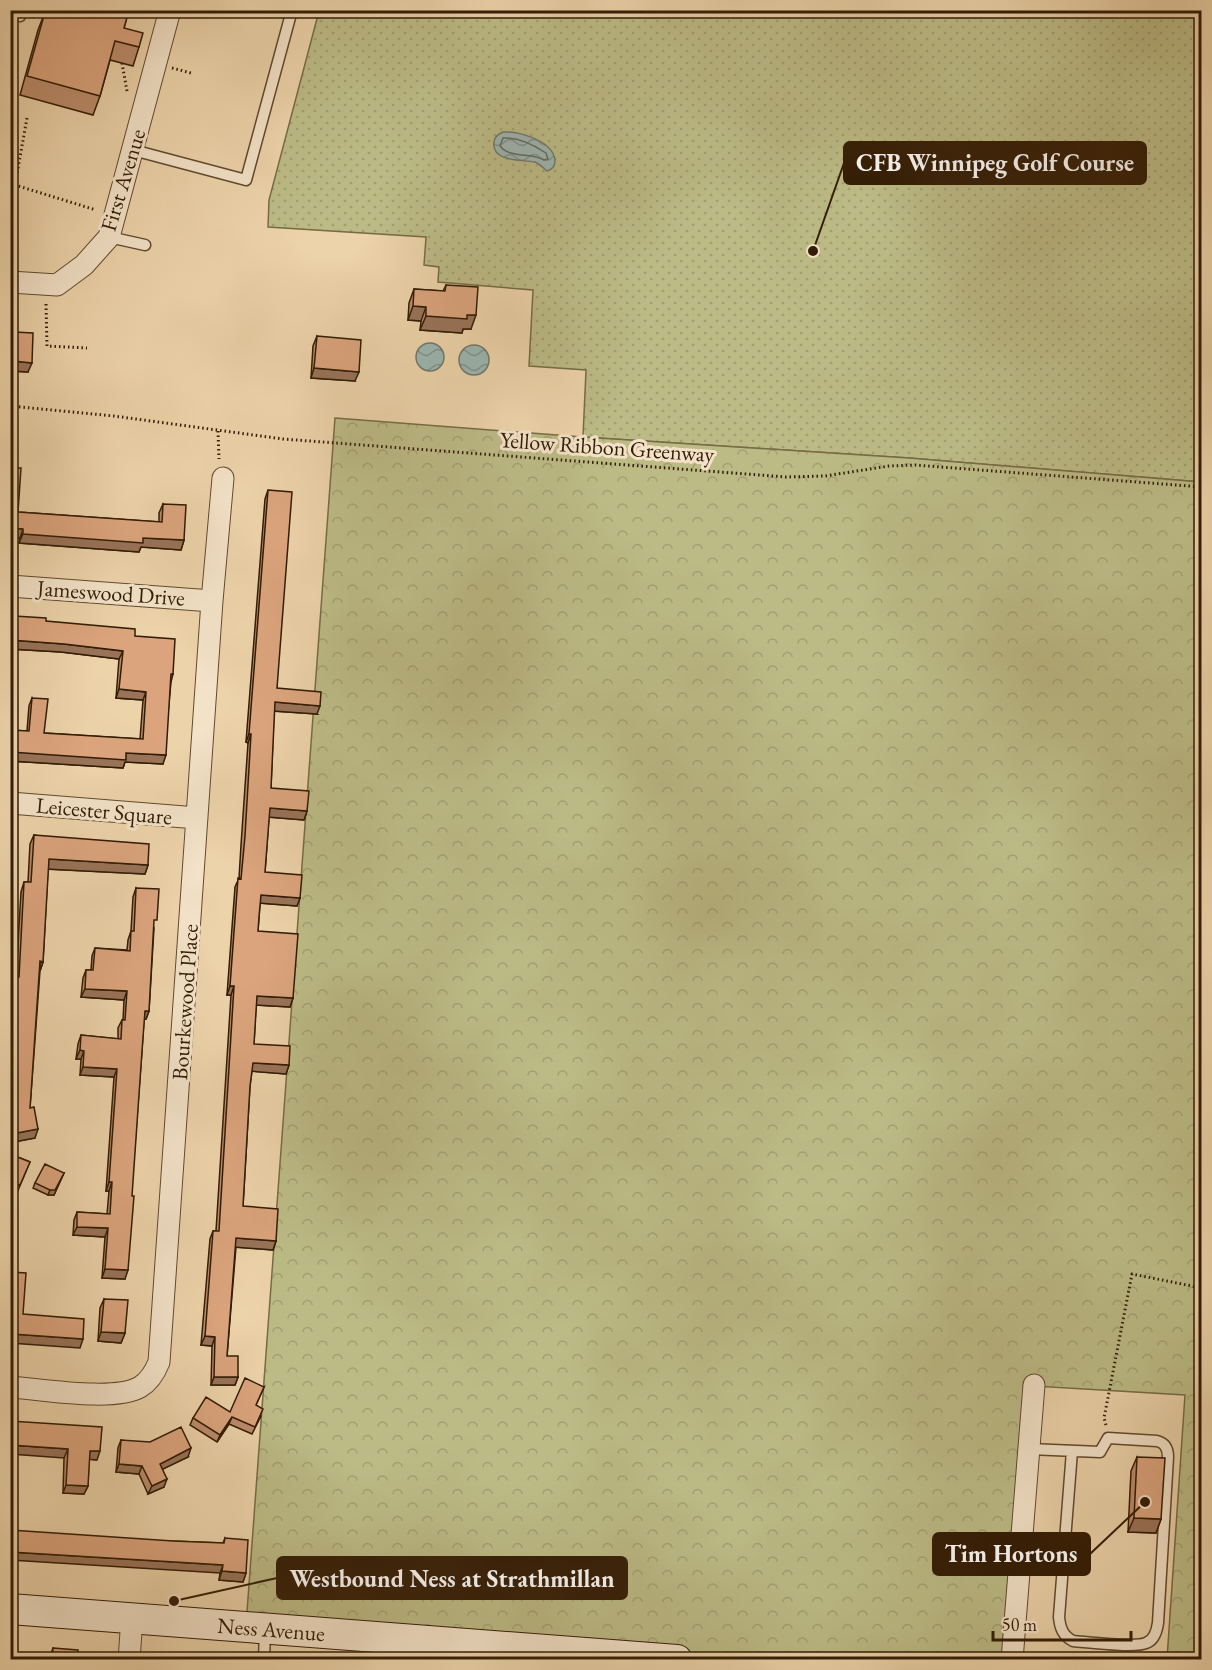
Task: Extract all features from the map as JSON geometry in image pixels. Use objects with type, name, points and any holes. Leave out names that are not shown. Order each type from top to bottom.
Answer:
[{"type":"main road","name":"Ness Avenue","points":[[10,1609],[677,1659]]},
{"type":"street","name":"First Avenue","points":[[10,282],[57,285],[84,266],[109,237],[170,10]]},
{"type":"street","name":"Bourkewood Place","points":[[10,1386],[101,1394],[127,1392],[141,1386],[154,1374],[159,1362],[212,601],[223,478]]},
{"type":"street","name":"Jameswood Drive","points":[[10,586],[212,601]]},
{"type":"street","name":"Leicester Square","points":[[10,803],[197,818]]},
{"type":"street","points":[[1012,1659],[1034,1386]]},
{"type":"street","points":[[129,1659],[132,1618]]},
{"type":"lane","points":[[133,150],[246,180],[291,10]]},
{"type":"lane","points":[[109,237],[145,245]]},
{"type":"lane","points":[[1029,1449],[1100,1452],[1108,1438],[1159,1442],[1165,1445],[1168,1452],[1158,1623],[1154,1636],[1147,1643],[1073,1641],[1066,1637],[1061,1629],[1059,1617],[1072,1451]]},
{"type":"lane","points":[[264,1659],[265,1628]]},
{"type":"path","points":[[27,118],[15,185],[114,216]]},
{"type":"path","points":[[46,284],[47,346],[87,348]]},
{"type":"path","name":"Yellow Ribbon Greenway","points":[[10,406],[114,416],[283,439],[786,477],[825,476],[889,466],[915,465],[1202,487]]},
{"type":"path","points":[[218,431],[220,472],[223,478]]},
{"type":"path","points":[[1108,1438],[1104,1418],[1132,1274],[1202,1287]]},
{"type":"green space","points":[[319,11],[1201,11],[1201,482],[909,458],[583,437],[586,370],[529,366],[533,290],[438,282],[439,267],[424,265],[426,237],[268,227],[269,200]]},
{"type":"green space","points":[[335,418],[909,458],[1201,482],[1201,1659],[1167,1659],[1185,1395],[1034,1386],[1012,1659],[691,1659],[246,1625]]},
{"type":"water","points":[[503,132],[526,135],[549,148],[555,161],[552,169],[547,171],[535,162],[509,159],[498,154],[494,141]]},
{"type":"water","points":[[430,343],[440,347],[444,357],[440,367],[430,371],[420,367],[416,357],[420,347]]},
{"type":"water","points":[[474,345],[484,350],[489,360],[484,370],[474,375],[464,370],[459,360],[464,350]]},
{"type":"building","points":[[64,10],[129,10],[124,28],[143,33],[139,47],[115,41],[100,96],[27,76],[45,12],[63,17]]},
{"type":"building","points":[[10,157],[15,158],[12,218],[10,218]]},
{"type":"building","points":[[446,285],[478,287],[476,315],[467,315],[467,319],[426,316],[426,307],[413,306],[414,289],[445,291]]},
{"type":"building","points":[[14,332],[33,333],[32,363],[13,361]]},
{"type":"building","points":[[317,336],[361,340],[359,372],[314,368]]},
{"type":"building","points":[[10,468],[21,468],[18,512],[162,522],[163,504],[186,505],[184,540],[143,538],[143,543],[23,534],[23,529],[10,528]]},
{"type":"building","points":[[268,490],[292,492],[277,688],[321,692],[320,706],[275,702],[271,788],[309,791],[307,811],[270,808],[265,872],[302,875],[300,898],[261,895],[259,917],[258,931],[298,934],[293,998],[257,996],[254,1044],[290,1046],[289,1065],[253,1063],[250,1086],[243,1206],[278,1209],[276,1241],[236,1238],[227,1356],[238,1356],[238,1377],[214,1377],[215,1337],[205,1336],[213,1231],[219,1231],[234,986],[230,986],[238,878],[241,879],[245,836],[251,734],[249,734]]},
{"type":"building","points":[[14,616],[135,629],[135,636],[175,639],[166,755],[126,753],[126,760],[10,752],[10,730],[29,731],[32,698],[48,699],[44,733],[143,739],[146,692],[119,689],[123,651],[10,640],[10,622],[13,622]]},
{"type":"building","points":[[34,835],[149,844],[148,865],[49,859],[43,962],[40,961],[30,1108],[34,1107],[38,1129],[17,1133],[10,1100],[10,1041],[15,977],[19,977],[24,882],[31,882]]},
{"type":"building","points":[[136,888],[159,889],[157,920],[154,920],[149,1011],[145,1011],[128,1270],[105,1269],[108,1228],[77,1227],[77,1212],[110,1214],[112,1182],[109,1182],[117,1069],[83,1067],[84,1051],[80,1050],[81,1035],[121,1039],[127,991],[85,989],[86,970],[93,970],[95,948],[130,951],[131,931],[134,931]]},
{"type":"building","points":[[10,1154],[30,1162],[20,1185],[10,1182]]},
{"type":"building","points":[[45,1164],[64,1173],[55,1190],[35,1183]]},
{"type":"building","points":[[10,1272],[26,1273],[23,1314],[84,1319],[83,1339],[10,1333]]},
{"type":"building","points":[[104,1299],[128,1300],[125,1333],[101,1332]]},
{"type":"building","points":[[245,1378],[264,1387],[256,1405],[263,1409],[255,1427],[232,1417],[220,1435],[193,1418],[206,1397],[230,1412]]},
{"type":"building","points":[[10,1421],[102,1427],[100,1451],[90,1451],[88,1486],[66,1485],[68,1449],[10,1445]]},
{"type":"building","points":[[181,1427],[191,1448],[160,1464],[167,1479],[152,1486],[142,1466],[119,1464],[121,1440],[150,1442]]},
{"type":"building","points":[[1137,1457],[1165,1458],[1161,1519],[1134,1518]]},
{"type":"building","points":[[10,1530],[173,1541],[224,1543],[225,1538],[248,1540],[246,1573],[222,1571],[223,1565],[10,1552]]},
{"type":"building","points":[[53,1648],[78,1650],[78,1659],[52,1659]]},
{"type":"building","points":[[178,1656],[203,1658],[203,1659],[178,1659]]},
{"type":"place","name":"CFB Winnipeg Golf Course","points":[[813,251]]},
{"type":"place","name":"Tim Hortons","points":[[1145,1502]]},
{"type":"place","name":"Westbound Ness at Strathmillan","points":[[174,1601]]}]
